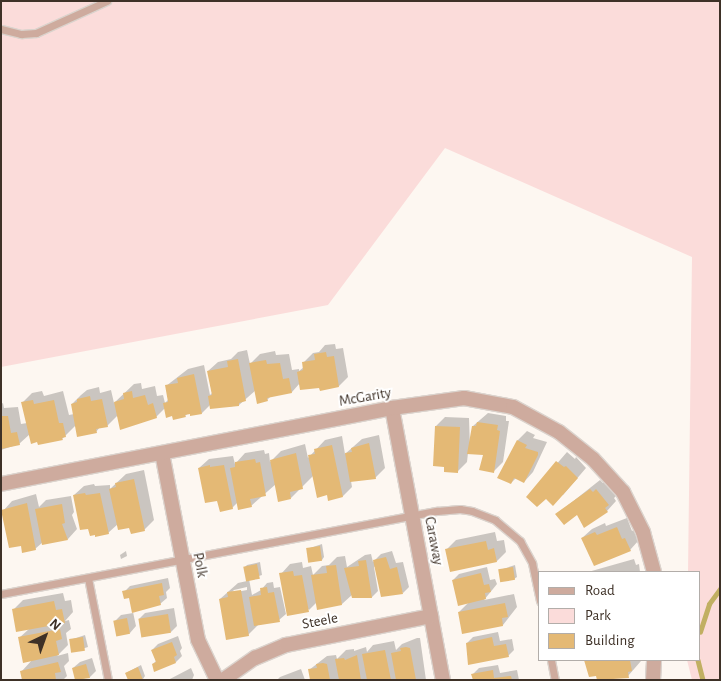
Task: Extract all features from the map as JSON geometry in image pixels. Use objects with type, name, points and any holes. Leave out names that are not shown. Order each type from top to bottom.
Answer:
[{"type":"street","name":"McGarity","points":[[1,484],[392,408],[464,398],[513,407],[559,432],[593,459],[624,492],[643,532],[654,571]]},
{"type":"street","name":"Caraway","points":[[392,408],[444,680]]},
{"type":"street","name":"Polk","points":[[162,453],[198,640],[217,680]]},
{"type":"street","name":"Steele","points":[[223,680],[255,658],[286,645],[431,616]]},
{"type":"street","points":[[654,661],[654,680]]},
{"type":"lane","points":[[1,29],[21,34],[36,32],[106,1]]},
{"type":"lane","points":[[1,594],[413,516],[460,509],[472,511],[495,520],[513,533],[527,551],[538,593]]},
{"type":"lane","points":[[88,578],[108,680]]},
{"type":"lane","points":[[551,661],[555,680]]},
{"type":"green space","points":[[1,1],[720,1],[720,680],[692,680],[687,661],[701,661],[701,571],[688,571],[692,257],[445,148],[328,305],[1,367]]},
{"type":"building","points":[[326,352],[327,357],[334,356],[339,387],[320,391],[319,388],[300,390],[297,372],[303,370],[302,362],[315,360],[314,354]]},
{"type":"building","points":[[238,359],[246,401],[239,403],[239,406],[210,409],[208,396],[212,395],[207,371],[228,367],[227,361]]},
{"type":"building","points":[[266,360],[267,364],[280,363],[283,379],[289,378],[292,393],[267,398],[268,401],[257,404],[249,363]]},
{"type":"building","points":[[194,374],[202,414],[185,415],[186,417],[173,420],[172,416],[166,418],[163,403],[168,402],[165,385],[178,383],[177,378]]},
{"type":"building","points":[[132,391],[133,398],[145,395],[148,405],[153,403],[157,418],[120,430],[114,402],[124,399],[123,393]]},
{"type":"building","points":[[90,396],[91,401],[102,399],[108,427],[96,429],[97,433],[77,437],[71,404],[77,402],[77,399]]},
{"type":"building","points":[[33,400],[34,404],[54,400],[59,423],[63,423],[66,437],[62,438],[63,440],[38,445],[37,442],[31,444],[21,402]]},
{"type":"building","points":[[1,416],[8,416],[11,433],[17,432],[20,445],[1,449]]},
{"type":"building","points":[[477,422],[498,425],[497,430],[500,431],[494,473],[479,470],[483,455],[467,454],[472,426],[476,426]]},
{"type":"building","points":[[435,426],[460,427],[458,473],[444,472],[444,467],[433,466]]},
{"type":"building","points":[[517,440],[527,445],[525,448],[538,452],[538,455],[524,483],[514,478],[511,484],[497,478]]},
{"type":"building","points":[[369,443],[376,479],[350,482],[345,453],[352,452],[351,448]]},
{"type":"building","points":[[332,445],[343,497],[328,501],[327,495],[317,498],[308,455],[315,454],[314,449]]},
{"type":"building","points":[[296,453],[303,489],[290,492],[291,499],[278,502],[270,460]]},
{"type":"building","points":[[255,459],[256,463],[260,462],[266,496],[250,499],[252,507],[238,510],[230,468],[235,467],[235,462]]},
{"type":"building","points":[[556,461],[564,467],[566,466],[578,478],[553,506],[546,499],[537,507],[526,497]]},
{"type":"building","points":[[210,465],[210,467],[224,465],[233,509],[220,512],[217,501],[205,503],[198,468]]},
{"type":"building","points":[[134,479],[145,531],[131,534],[129,528],[118,530],[109,489],[116,487],[115,483]]},
{"type":"building","points":[[590,489],[593,492],[596,489],[609,505],[605,508],[608,512],[584,528],[577,515],[564,525],[555,514]]},
{"type":"building","points":[[85,493],[86,495],[100,493],[109,534],[95,537],[95,535],[90,536],[88,529],[80,530],[73,495]]},
{"type":"building","points":[[27,503],[36,550],[22,553],[21,546],[9,548],[1,510]]},
{"type":"building","points":[[62,504],[65,523],[62,524],[68,540],[42,545],[35,509]]},
{"type":"building","points":[[617,527],[622,539],[625,538],[631,551],[594,566],[581,538],[595,532],[597,535]]},
{"type":"building","points":[[486,541],[488,550],[494,548],[497,562],[450,572],[445,549]]},
{"type":"building","points":[[320,546],[322,561],[308,563],[306,548]]},
{"type":"building","points":[[386,557],[390,569],[397,567],[403,594],[381,597],[373,560]]},
{"type":"building","points":[[366,560],[372,598],[352,598],[344,568],[359,566],[358,561]]},
{"type":"building","points":[[257,564],[260,579],[246,581],[243,567]]},
{"type":"building","points":[[336,565],[342,605],[317,610],[311,575],[327,573],[326,566]]},
{"type":"building","points":[[513,567],[515,580],[500,582],[498,569]]},
{"type":"building","points":[[293,571],[294,576],[302,575],[309,612],[287,616],[279,573]]},
{"type":"building","points":[[481,573],[484,585],[489,584],[491,592],[485,593],[486,599],[458,606],[452,580]]},
{"type":"building","points":[[162,583],[164,595],[159,596],[161,605],[132,613],[129,598],[124,599],[122,591]]},
{"type":"building","points":[[267,587],[268,593],[274,592],[280,622],[254,626],[249,597],[261,595],[260,588]]},
{"type":"building","points":[[241,590],[249,636],[226,640],[219,599],[228,597],[227,592]]},
{"type":"building","points":[[54,601],[56,610],[62,609],[65,623],[16,632],[12,609]]},
{"type":"building","points":[[505,603],[508,617],[502,618],[503,626],[462,634],[458,612]]},
{"type":"building","points":[[168,614],[171,633],[141,637],[138,619]]},
{"type":"building","points":[[127,618],[130,634],[116,636],[113,621]]},
{"type":"building","points":[[60,629],[62,639],[56,641],[59,655],[23,663],[18,637]]},
{"type":"building","points":[[83,637],[85,651],[71,653],[69,639]]},
{"type":"building","points":[[492,637],[494,646],[506,644],[509,657],[468,665],[466,643]]},
{"type":"building","points":[[172,642],[177,655],[174,657],[176,663],[154,672],[152,664],[156,662],[151,650]]},
{"type":"building","points":[[400,648],[410,648],[416,680],[396,680],[391,653],[401,651]]},
{"type":"building","points":[[385,650],[391,680],[367,680],[362,654]]},
{"type":"building","points":[[357,655],[361,680],[339,680],[335,659],[344,658],[345,660]]},
{"type":"building","points":[[584,661],[630,661],[632,671],[628,672],[629,678],[597,680],[596,676],[589,677]]},
{"type":"building","points":[[58,662],[61,672],[55,673],[56,680],[22,680],[20,671]]},
{"type":"building","points":[[86,664],[90,678],[75,680],[72,668]]},
{"type":"building","points":[[316,664],[327,664],[330,680],[310,680],[308,669],[317,668]]},
{"type":"building","points":[[138,667],[143,680],[128,680],[125,673]]},
{"type":"building","points":[[493,670],[494,678],[511,676],[512,680],[473,680],[471,674]]},
{"type":"waterway","points":[[701,629],[709,604],[720,589]]},
{"type":"waterway","points":[[698,661],[703,680]]}]
